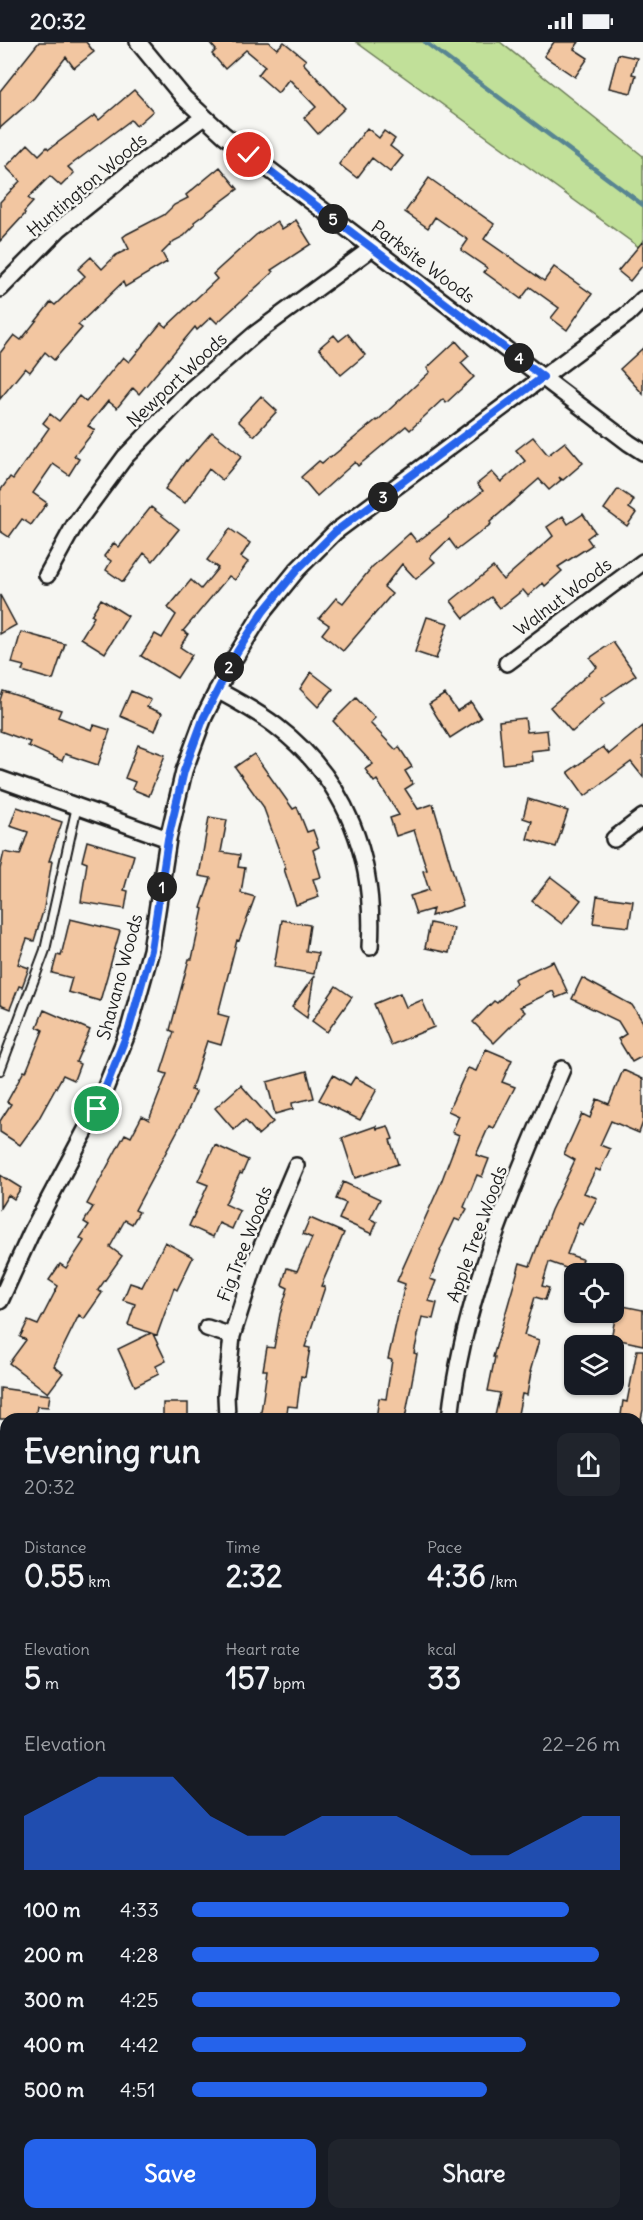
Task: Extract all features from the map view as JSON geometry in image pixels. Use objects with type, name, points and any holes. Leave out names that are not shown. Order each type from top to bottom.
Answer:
[{"type":"street","name":"Parksite Woods","points":[[138,42],[184,98],[249,155],[643,452]]},
{"type":"street","name":"Huntington Woods","points":[[0,289],[59,229],[136,167],[204,117]]},
{"type":"street","name":"Newport Woods","points":[[46,575],[74,526],[125,457],[188,392],[255,334],[372,248]]},
{"type":"street","name":"Shavano Woods","points":[[0,1301],[32,1231],[97,1109],[129,1029],[151,950],[168,839],[184,771],[204,717],[237,652],[263,612],[297,570],[335,532],[628,314],[643,299]]},
{"type":"street","name":"Walnut Woods","points":[[507,663],[643,562]]},
{"type":"street","points":[[217,690],[274,725],[294,741],[317,766],[341,801],[358,839],[367,871],[372,922],[370,947]]},
{"type":"street","points":[[0,779],[168,839]]},
{"type":"street","points":[[614,839],[643,817]]},
{"type":"street","name":"Apple Tree Woods","points":[[451,1413],[459,1353],[474,1294],[498,1224],[562,1069]]},
{"type":"street","name":"Fig Tree Woods","points":[[226,1413],[232,1336],[256,1260],[296,1166]]},
{"type":"street","points":[[207,1328],[232,1336]]},
{"type":"lane","points":[[0,1070],[45,950],[77,806]]},
{"type":"green space","points":[[356,42],[500,42],[643,156],[643,250]]},
{"type":"building","points":[[39,42],[86,42],[94,52],[74,68],[66,57],[34,98],[0,128],[0,91]]},
{"type":"building","points":[[209,42],[269,42],[277,49],[284,42],[306,60],[303,63],[345,108],[318,134],[304,118],[316,107],[289,79],[278,93],[258,75],[265,66],[246,50],[225,69],[212,54],[216,50]]},
{"type":"building","points":[[554,42],[579,42],[574,49],[588,58],[575,77],[544,56]]},
{"type":"building","points":[[618,54],[637,58],[632,74],[636,75],[631,93],[609,88]]},
{"type":"building","points":[[134,90],[153,111],[136,126],[131,120],[68,167],[74,173],[61,186],[50,176],[28,198],[33,202],[0,241],[0,202],[20,181],[6,167],[28,144],[39,155],[47,147],[49,149],[95,115],[99,120]]},
{"type":"building","points":[[367,128],[379,138],[384,131],[395,139],[390,146],[403,156],[390,172],[372,158],[357,178],[339,164]]},
{"type":"building","points":[[220,167],[238,189],[194,222],[195,225],[184,236],[174,241],[162,253],[167,262],[125,287],[123,282],[78,325],[82,328],[54,360],[45,352],[30,372],[25,368],[0,399],[0,353],[14,335],[21,340],[51,302],[55,305],[85,276],[78,269],[91,257],[102,269],[116,255],[129,249],[123,237],[164,215],[174,205],[188,198],[186,195]]},
{"type":"building","points":[[429,178],[494,224],[484,239],[544,281],[554,267],[592,294],[567,330],[551,318],[559,308],[530,287],[521,299],[484,272],[487,268],[461,250],[468,240],[435,217],[428,228],[405,212]]},
{"type":"building","points":[[296,220],[311,244],[271,270],[273,272],[217,323],[211,317],[197,330],[195,327],[139,394],[133,388],[117,408],[108,401],[88,426],[95,430],[74,456],[79,459],[69,475],[53,464],[33,493],[47,503],[31,525],[22,519],[9,537],[0,531],[0,491],[10,477],[13,479],[49,428],[43,423],[50,414],[59,421],[79,396],[86,402],[123,357],[129,362],[161,323],[166,327],[217,279],[213,274],[256,235],[277,221],[282,229]]},
{"type":"building","points":[[643,241],[643,265],[630,281],[618,271]]},
{"type":"building","points":[[348,334],[365,355],[341,375],[319,348],[334,335],[339,341]]},
{"type":"building","points":[[456,341],[469,356],[461,363],[474,377],[446,403],[443,399],[410,430],[406,426],[358,466],[355,462],[317,496],[301,477],[319,461],[322,463],[330,458],[377,421],[430,372],[427,368]]},
{"type":"building","points":[[643,348],[643,394],[620,369]]},
{"type":"building","points":[[261,396],[277,411],[254,436],[238,421]]},
{"type":"building","points":[[212,432],[242,456],[222,480],[209,469],[185,503],[165,489],[186,460]]},
{"type":"building","points":[[533,437],[548,455],[565,442],[583,463],[563,480],[559,477],[561,480],[549,490],[539,479],[490,522],[491,524],[457,550],[449,539],[430,557],[435,562],[416,579],[402,564],[384,587],[392,594],[343,651],[322,634],[329,625],[319,618],[336,598],[343,603],[372,567],[410,533],[417,542],[483,491],[477,484],[492,472],[501,482],[525,461],[516,450]]},
{"type":"building","points":[[618,489],[634,500],[629,508],[636,513],[627,526],[604,509]]},
{"type":"building","points":[[151,507],[179,529],[153,561],[144,553],[123,582],[106,570],[111,561],[104,556],[114,543],[119,547]]},
{"type":"building","points":[[583,514],[595,532],[587,538],[592,545],[558,567],[562,571],[545,586],[543,583],[528,596],[523,590],[500,608],[491,597],[464,618],[451,601],[493,567],[503,580],[553,536],[547,527],[563,516],[568,524]]},
{"type":"building","points":[[230,529],[250,543],[241,557],[248,562],[235,580],[229,576],[183,631],[188,634],[180,647],[192,655],[177,678],[141,656],[155,634],[162,638],[176,615],[168,608],[191,580],[201,589],[218,568],[207,560]]},
{"type":"building","points":[[0,595],[16,625],[0,634]]},
{"type":"building","points":[[101,599],[128,616],[105,653],[81,638],[94,617],[91,615]]},
{"type":"building","points":[[427,617],[448,623],[436,659],[415,652]]},
{"type":"building","points":[[21,632],[65,644],[53,680],[22,671],[24,666],[12,663]]},
{"type":"building","points":[[613,642],[636,675],[601,699],[605,703],[572,732],[550,707],[597,667],[590,658]]},
{"type":"building","points":[[311,672],[333,689],[318,707],[300,689]]},
{"type":"building","points":[[3,691],[61,710],[58,717],[92,730],[94,725],[110,730],[98,765],[65,754],[62,761],[28,746],[30,742],[0,731],[0,700]]},
{"type":"building","points":[[131,691],[151,700],[147,707],[162,713],[155,731],[120,716]]},
{"type":"building","points":[[445,694],[457,711],[471,702],[481,718],[450,738],[429,704]]},
{"type":"building","points":[[356,698],[375,718],[370,723],[396,750],[399,747],[412,767],[405,771],[413,784],[405,789],[418,809],[433,804],[463,906],[431,916],[433,909],[416,914],[410,896],[429,890],[423,871],[427,870],[414,830],[396,836],[390,818],[399,815],[377,780],[374,782],[365,769],[373,764],[333,721]]},
{"type":"building","points":[[525,718],[527,732],[547,730],[549,749],[531,751],[532,761],[503,764],[499,721]]},
{"type":"building","points":[[643,726],[643,777],[631,762],[585,796],[568,772],[603,747],[609,754]]},
{"type":"building","points":[[138,745],[165,755],[149,796],[132,789],[135,782],[125,778]]},
{"type":"building","points":[[254,754],[293,809],[297,807],[307,832],[313,830],[319,847],[313,850],[321,877],[313,879],[319,897],[296,905],[284,869],[286,869],[263,806],[235,767]]},
{"type":"building","points":[[528,799],[568,811],[556,847],[527,839],[532,821],[523,818]]},
{"type":"building","points":[[17,807],[62,822],[49,861],[52,861],[44,908],[34,941],[27,939],[18,964],[29,968],[10,1009],[0,1005],[0,869],[4,852],[20,855],[28,832],[10,826]]},
{"type":"building","points":[[209,817],[227,820],[221,852],[240,855],[238,867],[245,868],[241,893],[255,897],[239,941],[237,940],[218,1014],[229,1017],[221,1045],[207,1041],[191,1090],[196,1092],[187,1113],[135,1210],[139,1212],[132,1224],[125,1220],[110,1247],[122,1256],[98,1290],[102,1293],[84,1319],[79,1315],[54,1366],[63,1373],[48,1393],[9,1363],[26,1340],[20,1337],[28,1321],[38,1325],[58,1286],[49,1280],[60,1264],[66,1268],[84,1241],[80,1238],[89,1225],[84,1222],[93,1207],[87,1204],[125,1134],[131,1137],[142,1116],[149,1120],[167,1074],[161,1072],[174,1032],[170,1030],[189,959],[192,959],[203,909],[201,908],[211,878],[199,876]]},
{"type":"building","points":[[87,841],[134,855],[124,890],[128,891],[125,909],[81,902],[87,863],[82,861]]},
{"type":"building","points":[[551,877],[581,900],[562,924],[532,901]]},
{"type":"building","points":[[597,896],[633,901],[629,927],[593,923]]},
{"type":"building","points":[[70,919],[120,931],[100,1001],[68,992],[72,978],[52,973],[57,955],[61,956]]},
{"type":"building","points":[[282,920],[310,925],[306,951],[318,953],[314,974],[274,967]]},
{"type":"building","points":[[430,923],[454,928],[449,953],[425,948]]},
{"type":"building","points":[[553,961],[568,993],[556,998],[553,991],[520,1007],[525,1012],[494,1043],[473,1022],[494,1001],[497,1003],[516,983],[514,979]]},
{"type":"building","points":[[314,976],[307,1018],[292,1007]]},
{"type":"building","points":[[582,978],[632,1005],[643,1022],[643,1056],[632,1062],[618,1039],[626,1034],[618,1021],[572,999]]},
{"type":"building","points":[[336,986],[352,997],[327,1032],[312,1021]]},
{"type":"building","points":[[400,993],[406,1007],[422,1000],[434,1027],[391,1045],[374,1004]]},
{"type":"building","points":[[44,1010],[90,1030],[76,1062],[80,1064],[74,1080],[63,1075],[38,1120],[20,1145],[0,1132],[0,1121],[11,1104],[7,1102],[24,1071],[26,1072],[43,1030],[37,1027]]},
{"type":"building","points":[[486,1049],[512,1060],[502,1082],[515,1087],[494,1128],[489,1126],[476,1155],[489,1159],[482,1177],[477,1175],[464,1207],[467,1209],[460,1221],[455,1219],[430,1279],[436,1281],[428,1301],[437,1303],[433,1319],[422,1317],[414,1353],[417,1354],[406,1413],[377,1413],[379,1398],[386,1399],[392,1360],[388,1359],[405,1284],[397,1281],[440,1185],[459,1135],[452,1132],[459,1116],[448,1111],[468,1068],[476,1071]]},
{"type":"building","points":[[623,1070],[643,1079],[643,1122],[639,1133],[611,1121],[600,1145],[610,1149],[600,1171],[596,1169],[584,1193],[597,1198],[583,1225],[579,1223],[567,1254],[582,1259],[580,1263],[564,1263],[564,1267],[549,1262],[542,1286],[549,1288],[545,1300],[535,1297],[524,1335],[539,1340],[530,1372],[527,1395],[522,1394],[518,1413],[496,1413],[500,1393],[488,1391],[495,1357],[493,1357],[520,1263],[530,1266],[551,1210],[575,1160],[564,1154],[582,1114],[590,1118],[597,1099],[609,1104]]},
{"type":"building","points":[[307,1071],[314,1098],[292,1103],[293,1109],[275,1114],[267,1082]]},
{"type":"building","points":[[333,1075],[350,1085],[355,1077],[377,1089],[360,1120],[319,1100]]},
{"type":"building","points":[[241,1085],[273,1122],[258,1135],[245,1120],[234,1130],[215,1108]]},
{"type":"building","points":[[376,1126],[377,1129],[388,1126],[398,1164],[355,1178],[342,1138]]},
{"type":"building","points":[[215,1145],[248,1160],[225,1204],[240,1211],[232,1229],[219,1223],[213,1237],[189,1226],[208,1185],[198,1181]]},
{"type":"building","points":[[0,1175],[21,1188],[14,1199],[8,1195],[0,1208]]},
{"type":"building","points":[[343,1182],[380,1199],[370,1219],[377,1222],[372,1234],[339,1219],[346,1203],[336,1199]]},
{"type":"building","points":[[310,1218],[344,1233],[321,1286],[325,1287],[305,1347],[310,1348],[305,1377],[301,1376],[297,1407],[288,1406],[287,1413],[261,1413],[267,1370],[263,1370],[267,1347],[274,1348],[280,1314],[288,1288],[282,1285],[287,1268],[297,1271],[312,1238],[303,1234]]},
{"type":"building","points":[[165,1242],[193,1257],[177,1290],[174,1288],[157,1335],[153,1334],[166,1361],[156,1366],[159,1374],[135,1386],[118,1349],[151,1333],[128,1325],[135,1304],[123,1300],[130,1283],[142,1287]]},
{"type":"building","points":[[624,1306],[643,1310],[643,1345],[624,1341],[624,1335],[612,1335],[614,1323],[624,1323]]},
{"type":"building","points":[[637,1350],[643,1350],[642,1413],[621,1413],[623,1401],[627,1402]]},
{"type":"building","points":[[0,1388],[50,1395],[48,1407],[37,1406],[36,1413],[0,1413]]},
{"type":"building","points":[[163,1403],[188,1403],[188,1413],[163,1413]]},
{"type":"waterway","points":[[425,42],[643,205]]},
{"type":"route","points":[[97,1109],[129,1029],[151,950],[168,839],[184,771],[204,717],[237,652],[263,612],[297,570],[335,532],[543,377],[249,155]]}]
